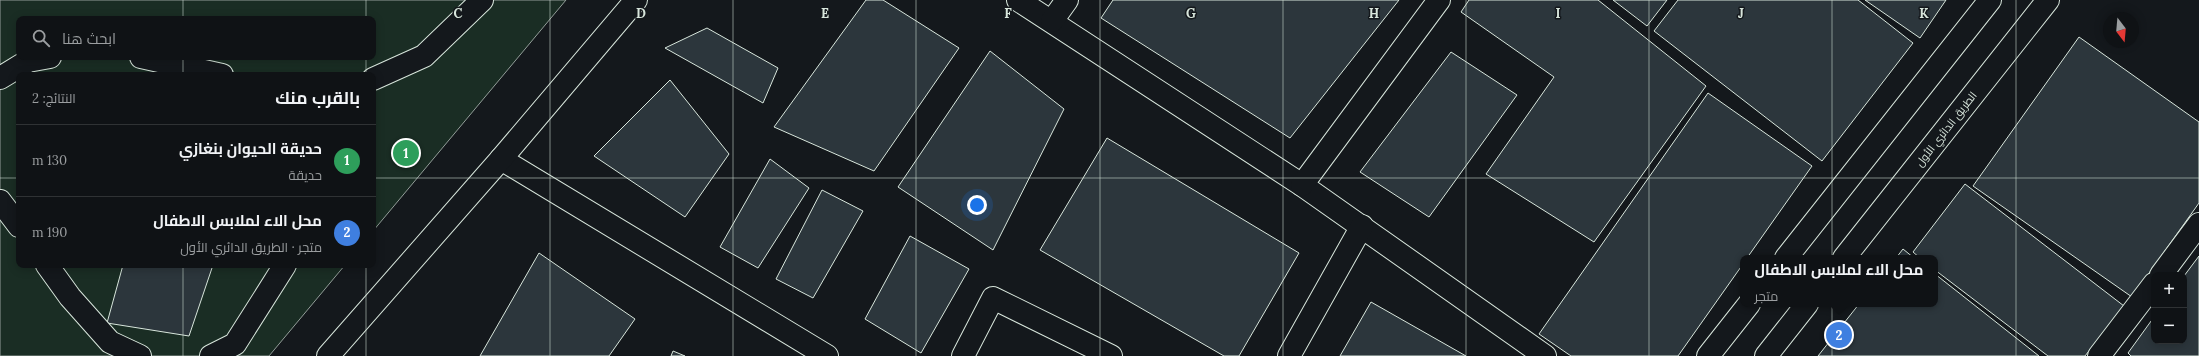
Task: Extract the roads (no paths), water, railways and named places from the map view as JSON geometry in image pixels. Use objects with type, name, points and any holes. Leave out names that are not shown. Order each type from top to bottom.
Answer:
[{"type":"street","points":[[376,78],[424,56],[482,0]]},
{"type":"street","points":[[328,356],[501,159],[636,0]]},
{"type":"street","points":[[1018,0],[1052,21],[1117,66],[1302,185],[1545,356]]},
{"type":"street","points":[[1052,21],[1067,0]]},
{"type":"street","points":[[1302,185],[1440,0]]},
{"type":"street","points":[[1788,255],[1990,0]]},
{"type":"street","name":"الطريق الدائري الأول","points":[[1846,255],[2048,0]]},
{"type":"street","points":[[0,78],[28,61],[34,60]]},
{"type":"street","points":[[154,60],[208,72]]},
{"type":"street","points":[[501,159],[827,356]]},
{"type":"street","points":[[0,201],[16,222]]},
{"type":"street","points":[[2163,272],[2199,224]]},
{"type":"street","points":[[1289,356],[1362,226]]},
{"type":"street","points":[[49,268],[70,297],[110,342],[140,356]]},
{"type":"street","points":[[211,356],[235,344],[283,268]]},
{"type":"street","points":[[2099,356],[2151,288]]},
{"type":"street","points":[[963,356],[993,298],[1112,356]]},
{"type":"street","points":[[1708,356],[1747,307]]},
{"type":"street","points":[[1766,356],[1805,307]]},
{"type":"place","name":"حديقة الحيوان بنغازي","points":[[406,153]]},
{"type":"place","name":"محل الاء لملابس الاطفال","points":[[1839,335]]}]
